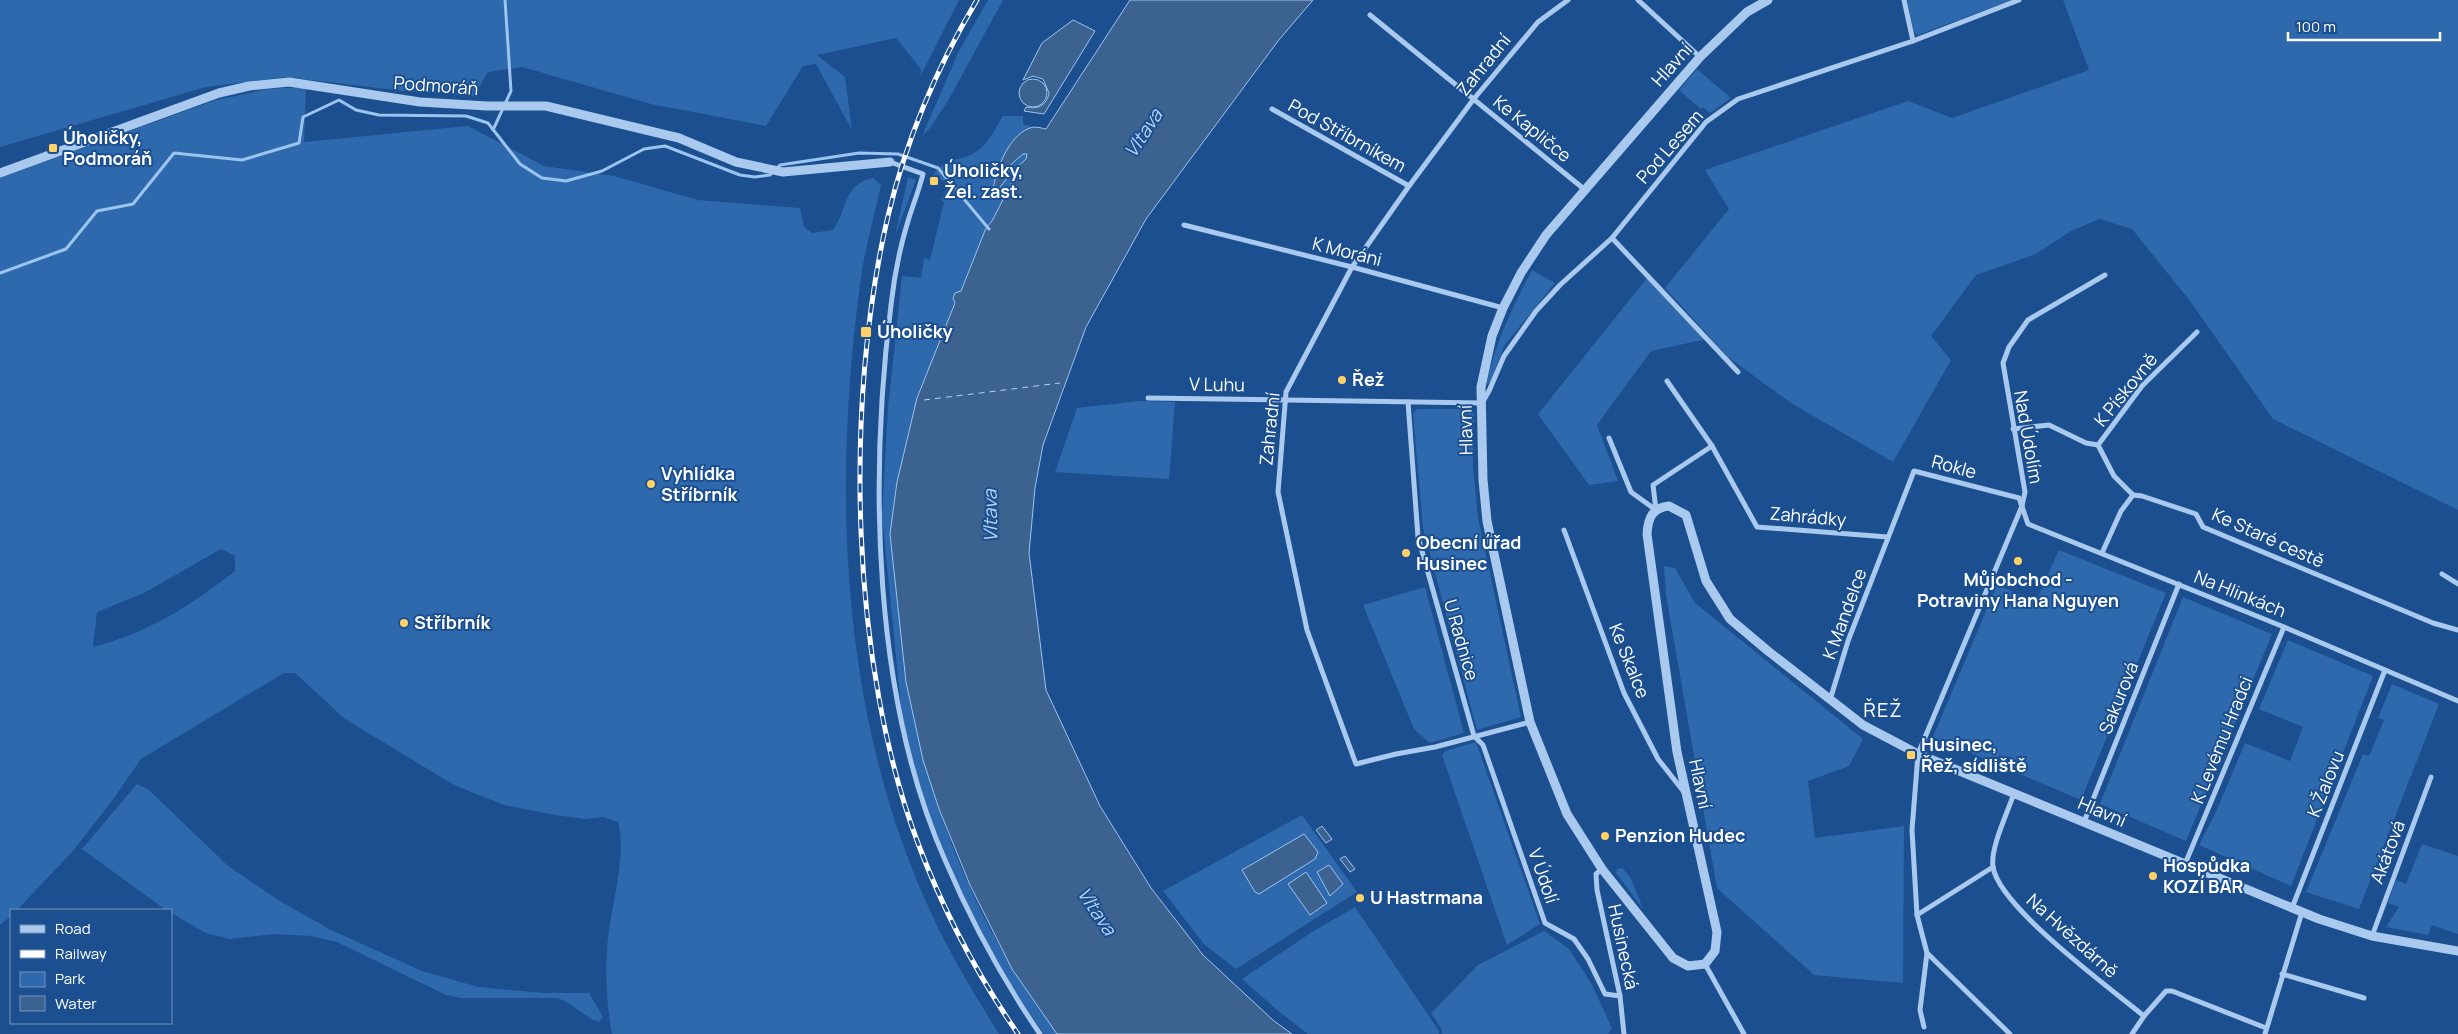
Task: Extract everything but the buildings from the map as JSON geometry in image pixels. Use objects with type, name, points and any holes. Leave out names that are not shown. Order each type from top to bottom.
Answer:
[{"type":"street","name":"Zahradní","points":[[1530,722],[1436,747],[1356,764],[1306,630],[1278,492],[1286,400],[1290,382],[1352,267],[1473,100],[1538,22],[1568,0]]},
{"type":"street","points":[[1638,0],[1700,57]]},
{"type":"street","name":"Hlavní","points":[[1768,0],[1747,12],[1700,57],[1546,235],[1521,273],[1503,308],[1492,336],[1481,387],[1483,480],[1487,521],[1516,648],[1530,722],[1567,814],[1602,869],[1669,955],[1688,966],[1705,964],[1716,951],[1717,932],[1677,752],[1646,534],[1650,515],[1656,510],[1669,506],[1686,515],[1706,581],[1730,618],[1830,701],[1863,725],[1918,754],[2302,912],[2372,936],[2458,951]]},
{"type":"street","points":[[1904,0],[1913,41]]},
{"type":"street","name":"Pod Lesem","points":[[1482,403],[1504,356],[1536,311],[1560,285],[1612,238],[1706,122],[1738,100],[1913,41],[2019,0]]},
{"type":"street","name":"Ke Kapličce","points":[[1370,15],[1584,189]]},
{"type":"street","name":"Podmoráň","points":[[0,173],[192,101],[228,90],[256,85],[302,83],[385,98],[486,106],[546,106],[679,138],[736,162],[783,172],[890,162]]},
{"type":"street","name":"Pod Stříbrníkem","points":[[1272,109],[1409,186]]},
{"type":"street","points":[[890,162],[923,174],[907,223],[891,303],[882,408],[880,513],[884,602],[893,679],[905,738],[926,809],[944,860],[987,946],[1040,1034]]},
{"type":"street","name":"K Moráni","points":[[1184,225],[1352,267],[1503,308]]},
{"type":"street","points":[[1612,238],[1738,372]]},
{"type":"street","name":"Nad Údolím","points":[[1918,754],[2022,506],[2025,492],[2003,362],[2009,347],[2028,320],[2105,274]]},
{"type":"street","name":"K Pískovně","points":[[2013,429],[2049,425],[2086,443],[2098,445],[2142,386],[2197,332]]},
{"type":"street","name":"Zahrádky","points":[[1667,381],[1712,446],[1758,527],[1888,537]]},
{"type":"street","name":"V Luhu","points":[[1148,398],[1482,403]]},
{"type":"street","name":"U Radnice","points":[[1408,402],[1418,537],[1474,736]]},
{"type":"street","points":[[1609,438],[1631,492],[1656,510]]},
{"type":"street","points":[[2098,445],[2114,476],[2134,495],[2121,511],[2102,553]]},
{"type":"street","points":[[1656,510],[1653,485],[1712,446]]},
{"type":"street","name":"Rokle","points":[[1888,537],[1914,470],[2019,498],[2022,506]]},
{"type":"street","name":"Ke Staré cestě","points":[[2134,495],[2151,498],[2196,514],[2203,528],[2433,622],[2458,630]]},
{"type":"street","name":"Na Hlinkách","points":[[2022,506],[2028,524],[2284,627],[2458,701]]},
{"type":"street","name":"Ke Skalce","points":[[1564,530],[1624,693],[1658,759],[1686,793]]},
{"type":"street","name":"K Mandelce","points":[[1830,701],[1848,641],[1888,537]]},
{"type":"street","points":[[2442,574],[2458,584]]},
{"type":"street","name":"Sakurová","points":[[2084,822],[2179,584]]},
{"type":"street","name":"K Levému Hradci","points":[[2185,864],[2284,627]]},
{"type":"street","name":"K Žalovu","points":[[2292,908],[2385,670]]},
{"type":"street","name":"V Údolí","points":[[1474,736],[1483,745],[1545,923],[1574,939],[1588,959],[1604,994],[1620,996]]},
{"type":"street","points":[[1918,754],[1912,830],[1917,915],[1927,953],[1920,1010],[1924,1027]]},
{"type":"street","name":"Akátová","points":[[2372,936],[2431,777]]},
{"type":"street","points":[[1917,915],[1992,867],[1997,841],[2014,794]]},
{"type":"street","name":"Na Hvězdárně","points":[[1992,867],[2002,888],[2035,923],[2144,1016]]},
{"type":"street","name":"Husinecká","points":[[1602,869],[1596,874],[1597,890],[1620,996],[1624,1034]]},
{"type":"street","points":[[2132,1034],[2144,1016],[2166,991],[2172,991],[2266,1031],[2302,912]]},
{"type":"street","points":[[1927,953],[2010,1034]]},
{"type":"street","points":[[1705,964],[1744,1034]]},
{"type":"street","points":[[2282,974],[2364,998]]},
{"type":"green space","points":[[0,0],[959,0],[920,77],[921,69],[896,38],[817,55],[845,77],[852,130],[816,64],[803,66],[766,126],[651,104],[522,67],[488,72],[474,96],[404,91],[285,77],[206,87],[0,147]]},
{"type":"green space","points":[[988,0],[1003,0],[949,99],[930,128],[922,136],[959,51]]},
{"type":"green space","points":[[1907,0],[2012,0],[1918,35],[1914,32]]},
{"type":"green space","points":[[2063,0],[2458,0],[2458,510],[2273,419],[2190,301],[2132,229],[2100,219],[2071,231],[2036,254],[1976,275],[1931,336],[1951,360],[1893,462],[1791,403],[1728,357],[1665,288],[1729,209],[1705,170],[1908,101],[1952,118],[2089,70]]},
{"type":"green space","points":[[1697,69],[1731,98],[1710,113],[1703,107],[1701,109],[1679,90]]},
{"type":"green space","points":[[306,87],[304,142],[468,126],[544,166],[614,176],[698,200],[800,208],[804,227],[812,233],[833,230],[847,198],[856,186],[863,181],[873,178],[881,185],[860,285],[851,364],[847,444],[846,525],[851,605],[862,685],[878,764],[902,841],[939,930],[999,1034],[612,1034],[607,998],[607,961],[608,937],[620,863],[621,848],[618,822],[603,817],[585,819],[504,805],[454,785],[345,719],[295,673],[284,673],[141,759],[112,801],[72,852],[18,909],[10,909],[10,917],[0,925],[0,178],[213,101],[267,89]],"holes":[[[221,549],[235,556],[235,571],[202,596],[168,617],[132,634],[93,647],[97,612],[144,593]]]},
{"type":"green space","points":[[1003,116],[1023,116],[1023,124],[1032,127],[1023,132],[1010,146],[1002,163],[992,191],[1008,177],[1012,179],[1011,184],[992,221],[986,228],[961,291],[955,293],[953,298],[955,303],[917,398],[903,642],[908,684],[926,769],[955,852],[991,931],[1028,993],[1057,1034],[1044,1034],[1011,986],[987,945],[961,892],[928,811],[912,759],[901,708],[882,514],[888,408],[902,276],[921,278],[924,258],[930,260],[944,202],[941,200],[949,185],[933,175],[948,162],[971,155],[982,147]]},
{"type":"green space","points":[[1023,154],[1027,154],[1027,159],[1012,172],[1008,171],[1008,167]]},
{"type":"green space","points":[[908,177],[916,180],[895,236]]},
{"type":"green space","points":[[1532,270],[1555,283],[1504,346],[1491,381],[1486,386],[1494,355],[1505,326]]},
{"type":"green space","points":[[1647,278],[1707,339],[1651,351],[1597,425],[1618,481],[1589,485],[1538,414]]},
{"type":"green space","points":[[1140,401],[1175,402],[1169,479],[1055,472],[1077,408]]},
{"type":"green space","points":[[1417,409],[1469,409],[1474,413],[1473,467],[1478,518],[1521,717],[1477,730],[1423,528],[1413,413]]},
{"type":"green space","points":[[2059,550],[2166,593],[2081,800],[1933,737],[1997,585],[2036,601]]},
{"type":"green space","points":[[1664,566],[1675,568],[1695,603],[1863,739],[1849,766],[1808,781],[1815,838],[1904,826],[1903,983],[1814,975],[1717,888],[1666,595]]},
{"type":"green space","points":[[1425,587],[1464,733],[1430,743],[1414,729],[1363,605]]},
{"type":"green space","points":[[2183,597],[2272,634],[2186,841],[2100,804]]},
{"type":"green space","points":[[2288,640],[2373,676],[2291,886],[2199,845],[2216,812],[2245,743],[2290,761],[2303,727],[2259,709]]},
{"type":"green space","points":[[2392,684],[2439,704],[2359,909],[2306,892],[2363,754],[2369,756],[2384,720],[2378,718]]},
{"type":"green space","points":[[1476,742],[1540,924],[1507,945],[1442,755],[1445,751]]},
{"type":"green space","points":[[137,784],[149,790],[227,865],[278,900],[331,930],[422,971],[478,987],[543,993],[589,993],[603,1017],[599,1022],[593,1020],[557,998],[461,998],[446,995],[337,942],[311,936],[275,934],[229,939],[206,933],[172,914],[172,909],[165,909],[82,849]]},
{"type":"green space","points":[[1302,815],[1357,892],[1236,969],[1204,944],[1163,891]],"holes":[[[1304,834],[1318,852],[1255,892],[1242,870]]]},
{"type":"green space","points":[[2422,844],[2458,856],[2458,934],[2432,925],[2428,935],[2386,927],[2399,907],[2388,903],[2396,880],[2406,884]]},
{"type":"green space","points":[[1622,868],[1631,878],[1643,909],[1616,873],[1617,869]]},
{"type":"green space","points":[[1355,907],[1439,1031],[1439,1034],[1308,1034],[1242,979],[1312,932]]},
{"type":"green space","points":[[1544,931],[1569,949],[1591,983],[1612,1028],[1608,1034],[1442,1034],[1442,1030],[1431,1013],[1478,965]]},
{"type":"water","name":"Vltava","points":[[1130,0],[1313,0],[1278,41],[1146,219],[1086,327],[1043,445],[1035,488],[1029,553],[1046,690],[1100,806],[1151,888],[1203,955],[1274,1021],[1292,1034],[1057,1034],[1012,969],[970,885],[939,809],[923,760],[906,682],[890,534],[897,482],[917,398],[955,303],[953,298],[955,293],[961,291],[986,228],[992,221],[1011,184],[1012,179],[1008,177],[992,195],[999,166],[1009,147],[1022,132],[1032,127],[1046,129]],"holes":[[[1023,154],[1027,154],[1026,159],[1012,172],[1008,171],[1008,167]]]},
{"type":"water","points":[[1073,20],[1095,31],[1044,114],[1024,111],[1026,107],[1034,108],[1041,106],[1048,97],[1049,93],[1043,79],[1033,76],[1023,80],[1042,43]]},
{"type":"water","points":[[1033,79],[1043,83],[1047,93],[1043,103],[1033,107],[1023,103],[1019,93],[1023,83]]},
{"type":"water","points":[[1322,826],[1332,839],[1326,843],[1316,830]]},
{"type":"water","points":[[1304,834],[1318,852],[1315,859],[1259,894],[1255,892],[1242,870]]},
{"type":"water","points":[[1345,856],[1355,869],[1350,872],[1340,859]]},
{"type":"water","points":[[1329,865],[1343,884],[1330,896],[1317,872]]},
{"type":"water","points":[[1306,872],[1327,903],[1310,915],[1288,884]]},
{"type":"waterway","points":[[493,130],[511,91],[505,0]]},
{"type":"waterway","points":[[0,273],[66,249],[97,211],[133,204],[174,153],[242,160],[299,143],[303,117],[339,100],[356,110],[379,115],[466,116],[488,123],[520,164],[542,178],[566,181],[602,171],[644,149],[665,146],[740,175],[755,177],[770,175],[780,165],[859,153],[898,154],[938,168],[989,229]]},
{"type":"ferry route","points":[[924,400],[1060,383]]},
{"type":"railway","points":[[977,0],[962,25],[924,105],[904,160],[888,216],[874,289],[865,368],[860,450],[861,534],[867,617],[879,698],[896,775],[919,846],[939,895],[989,989],[1018,1034]]},
{"type":"place","name":"Úholičky, Podmoráň","points":[[53,148]]},
{"type":"place","name":"Úholičky, Žel. zast.","points":[[934,181]]},
{"type":"place","name":"Úholičky","points":[[866,332]]},
{"type":"place","name":"Řež","points":[[1342,380]]},
{"type":"place","name":"Vyhlídka Stříbrník","points":[[651,484]]},
{"type":"place","name":"Obecní úřad Husinec","points":[[1406,553]]},
{"type":"place","name":"Můjobchod - Potraviny Hana Nguyen","points":[[2018,561]]},
{"type":"place","name":"Stříbrník","points":[[404,623]]},
{"type":"place","name":"Husinec, Řež, sídliště","points":[[1911,755]]},
{"type":"place","name":"Penzion Hudec","points":[[1605,836]]},
{"type":"place","name":"Hospůdka KOZÍ BAR","points":[[2153,876]]},
{"type":"place","name":"U Hastrmana","points":[[1360,898]]},
{"type":"district","name":"ŘEŽ","points":[[1883,710]]}]
